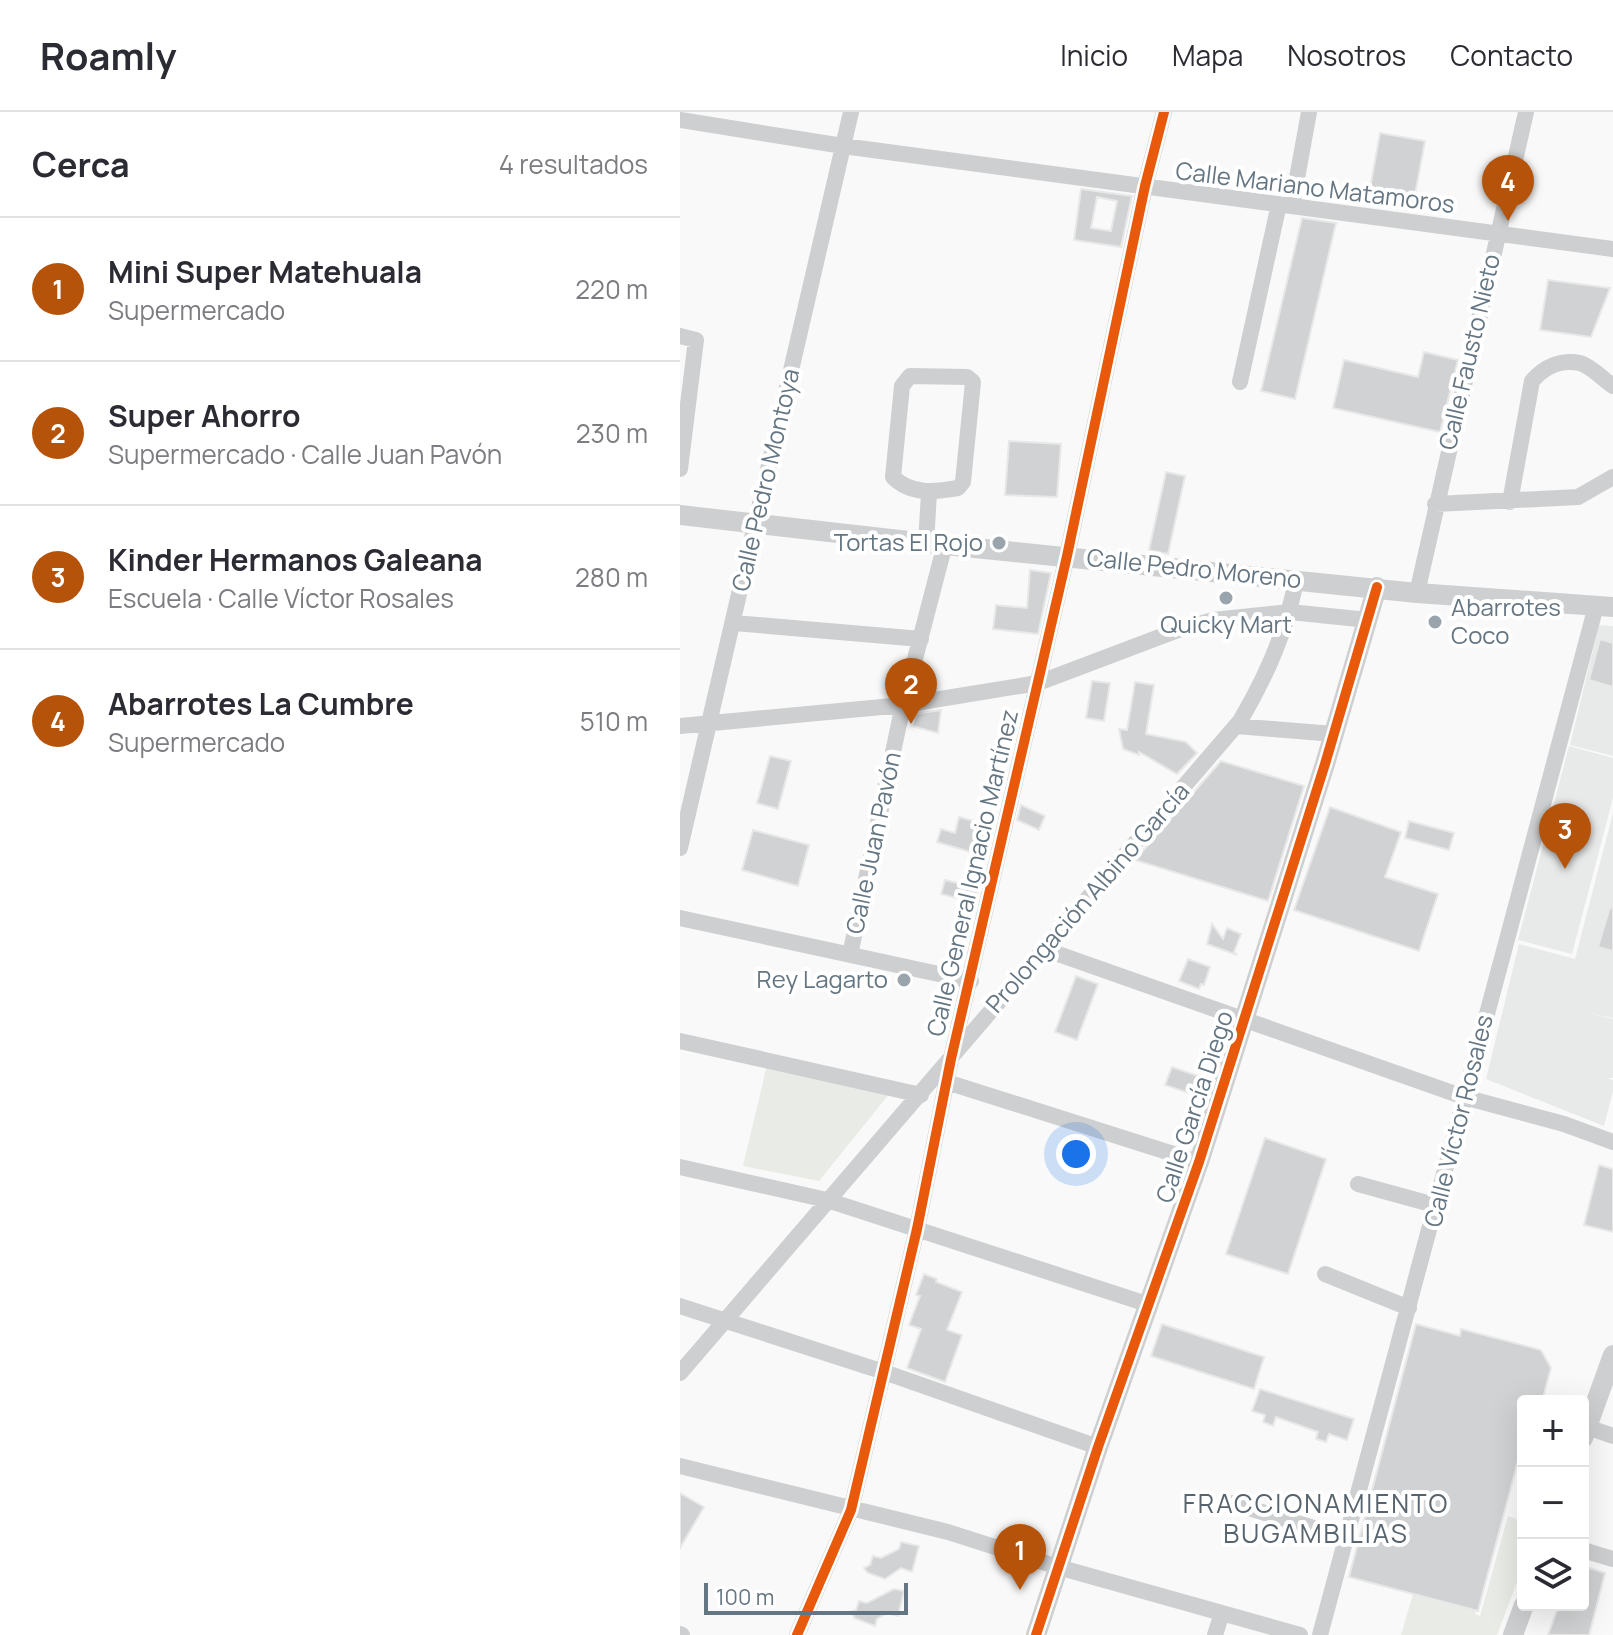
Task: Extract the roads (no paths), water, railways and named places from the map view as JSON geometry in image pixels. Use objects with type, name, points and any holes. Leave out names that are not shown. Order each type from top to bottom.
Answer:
[{"type":"street","name":"Calle Pedro Montoya","points":[[680,848],[851,112]]},
{"type":"street","name":"Calle General Ignacio Martínez","points":[[797,1635],[851,1510],[917,1229],[951,1059],[1067,556],[1145,186],[1164,112]]},
{"type":"street","points":[[1240,382],[1309,112]]},
{"type":"street","name":"Calle Fausto Nieto","points":[[1417,593],[1526,112]]},
{"type":"street","name":"Calle Mariano Matamoros","points":[[680,120],[843,146],[1613,249]]},
{"type":"street","points":[[680,336],[696,340],[684,403],[680,469]]},
{"type":"street","points":[[1510,502],[1532,381],[1542,369],[1555,364],[1581,363],[1613,386]]},
{"type":"street","points":[[910,376],[967,377],[973,382],[963,482],[958,488],[929,493],[900,484],[893,477],[902,386],[910,376]]},
{"type":"street","points":[[1435,504],[1578,497],[1613,477]]},
{"type":"street","name":"Calle Juan Pavón","points":[[850,955],[903,705],[921,639],[936,544],[929,493]]},
{"type":"street","name":"Calle Pedro Moreno","points":[[680,515],[1417,593],[1604,606]]},
{"type":"street","name":"Prolongación Albino García","points":[[680,1373],[1236,726],[1261,685],[1290,612],[1296,580]]},
{"type":"street","name":"Calle García Diego","points":[[1036,1635],[1098,1447],[1199,1162],[1377,587]]},
{"type":"street","name":"Calle Víctor Rosales","points":[[1320,1635],[1438,1206],[1464,1097],[1604,606]]},
{"type":"street","points":[[680,726],[903,705],[1038,683],[1178,630],[1213,620],[1290,612],[1368,620]]},
{"type":"street","points":[[734,623],[921,639]]},
{"type":"street","points":[[1236,726],[1334,734]]},
{"type":"street","points":[[680,918],[971,981]]},
{"type":"street","points":[[1044,949],[1464,1097],[1564,1124],[1613,1142]]},
{"type":"street","points":[[680,1041],[921,1095]]},
{"type":"street","points":[[947,1082],[1199,1162]]},
{"type":"street","points":[[680,1167],[827,1200],[1150,1305]]},
{"type":"street","points":[[1358,1184],[1438,1206]]},
{"type":"street","points":[[1325,1274],[1409,1308]]},
{"type":"street","points":[[680,1306],[884,1372],[1098,1447]]},
{"type":"street","points":[[1589,1422],[1613,1355]]},
{"type":"street","points":[[1589,1433],[1613,1436]]},
{"type":"street","points":[[680,1466],[948,1532],[1058,1567],[1300,1635]]},
{"type":"street","points":[[1233,1503],[1346,1538]]},
{"type":"street","points":[[1589,1552],[1613,1559]]},
{"type":"street","points":[[1513,1635],[1522,1611]]},
{"type":"street","points":[[1215,1635],[1222,1613]]},
{"type":"place","name":"Abarrotes La Cumbre","points":[[1508,221]]},
{"type":"place","name":"Tortas El Rojo","points":[[999,543]]},
{"type":"place","name":"Quicky Mart","points":[[1226,598]]},
{"type":"place","name":"Abarrotes Coco","points":[[1435,622]]},
{"type":"place","name":"Super Ahorro","points":[[911,724]]},
{"type":"place","name":"Kinder Hermanos Galeana","points":[[1565,869]]},
{"type":"place","name":"Rey Lagarto","points":[[904,980]]},
{"type":"place","name":"Mini Super Matehuala","points":[[1020,1590]]},
{"type":"district","name":"FRACCIONAMIENTO BUGAMBILIAS","points":[[1316,1519]]}]
